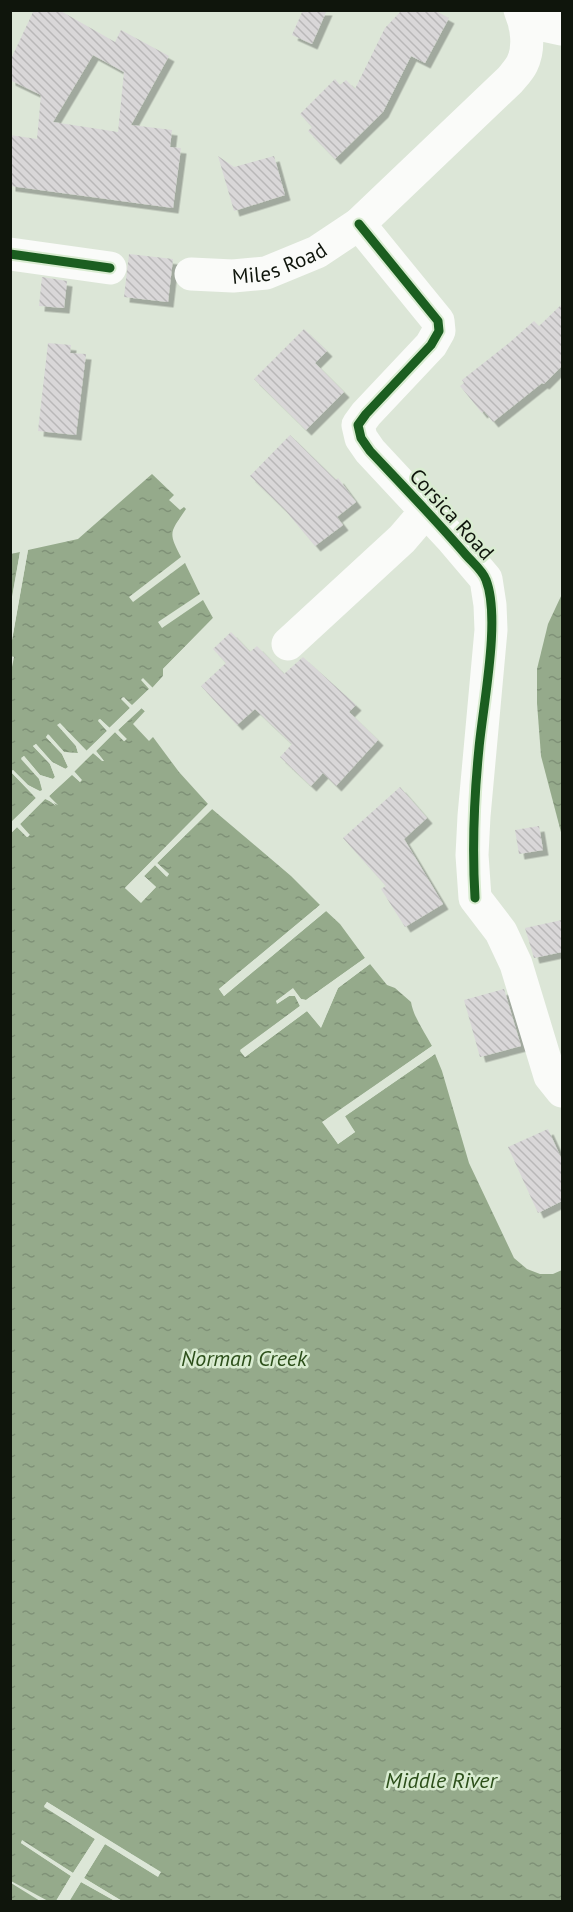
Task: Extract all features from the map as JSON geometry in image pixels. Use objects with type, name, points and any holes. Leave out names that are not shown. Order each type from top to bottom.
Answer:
[{"type":"street","points":[[359,224],[510,80],[523,63],[527,40],[523,16],[562,29]]},
{"type":"street","name":"Miles Road","points":[[191,274],[233,276],[266,273],[317,252],[359,224]]},
{"type":"street","name":"Corsica Road","points":[[359,224],[438,321],[439,331],[431,345],[358,425],[361,438],[370,450],[486,579],[490,605],[488,674],[474,816],[472,855],[475,898],[501,932],[516,964],[550,1076],[562,1091]]},
{"type":"street","points":[[10,254],[110,268]]},
{"type":"street","points":[[288,644],[402,538],[426,511]]},
{"type":"water","points":[[152,474],[174,495],[169,500],[180,510],[184,507],[186,509],[174,527],[172,536],[181,557],[129,597],[133,602],[185,563],[200,594],[158,622],[162,628],[203,600],[213,618],[163,669],[163,676],[152,688],[132,706],[124,697],[122,699],[130,708],[109,728],[100,719],[98,721],[107,731],[86,751],[58,725],[76,746],[78,753],[64,752],[49,735],[46,737],[62,754],[68,767],[65,769],[52,762],[36,744],[33,746],[50,764],[55,777],[53,779],[40,775],[24,756],[21,759],[39,779],[43,790],[40,792],[28,785],[13,770],[11,772],[36,798],[11,823],[10,677],[14,657],[11,656],[11,646],[28,550],[78,539]]},
{"type":"water","points":[[20,552],[11,605],[11,554]]},
{"type":"water","points":[[562,594],[562,836],[541,756],[537,669],[548,624]]},
{"type":"water","name":"Norman Creek","points":[[142,708],[145,711],[133,724],[149,741],[153,737],[179,772],[208,804],[125,888],[141,902],[156,887],[144,876],[155,865],[166,876],[169,874],[157,863],[212,809],[291,876],[320,905],[219,989],[224,996],[326,911],[340,924],[365,958],[306,1000],[301,999],[293,989],[276,1001],[278,1003],[289,996],[295,996],[300,1006],[240,1050],[245,1057],[307,1011],[321,1027],[338,988],[370,964],[387,985],[395,988],[411,1002],[417,1019],[432,1046],[323,1122],[338,1144],[355,1132],[344,1117],[435,1054],[469,1163],[514,1258],[527,1269],[540,1274],[553,1274],[562,1270],[562,1901],[122,1901],[84,1878],[105,1844],[157,1876],[160,1872],[47,1802],[44,1807],[95,1839],[73,1873],[22,1841],[21,1843],[71,1876],[56,1901],[48,1901],[11,1881],[11,833],[17,827],[27,837],[29,836],[20,824],[46,798],[56,806],[49,796],[72,774],[80,782],[81,780],[74,772],[93,753],[104,761],[96,751],[115,732],[124,741],[126,740],[118,730]]},
{"type":"water","points":[[81,1882],[115,1901],[69,1902]]},
{"type":"water","points":[[11,1883],[40,1901],[11,1901]]},
{"type":"pier","points":[[28,550],[11,645],[10,629],[25,551]]},
{"type":"pier","points":[[23,551],[13,605],[10,608],[20,552]]},
{"type":"pier","points":[[215,616],[215,620],[166,670],[166,678],[155,690],[133,708],[89,753],[85,754],[80,749],[81,754],[77,757],[66,755],[71,766],[65,772],[54,766],[58,777],[56,781],[42,779],[45,792],[40,795],[33,791],[38,800],[10,826],[11,822],[36,798],[11,772],[13,770],[28,785],[42,790],[39,778],[21,758],[24,756],[40,775],[53,779],[55,777],[50,764],[33,746],[36,744],[52,762],[66,769],[68,767],[62,754],[46,737],[48,734],[64,752],[78,753],[76,746],[57,725],[60,723],[87,751],[107,731],[98,720],[100,719],[110,728],[130,708],[121,699],[123,697],[132,705],[149,689],[141,680],[143,678],[153,688],[163,676],[163,669]]},
{"type":"pier","points":[[140,705],[147,709],[147,713],[141,708],[118,730],[127,739],[124,741],[115,732],[96,751],[104,761],[93,753],[74,771],[82,780],[80,782],[72,775],[49,796],[58,805],[45,799],[20,824],[30,835],[27,837],[17,827],[11,833],[10,829],[15,824]]},
{"type":"pier","points":[[208,804],[210,806],[185,831],[210,807],[212,809],[157,863],[169,874],[167,877],[155,865],[144,876],[156,887],[141,903],[125,888]],"holes":[[[141,876],[152,887],[141,899],[129,888]]]},
{"type":"pier","points":[[320,905],[322,907],[223,990],[225,992],[324,909],[326,911],[224,996],[219,989]]},
{"type":"pier","points":[[365,958],[367,960],[308,1003],[302,1002],[302,1008],[244,1051],[246,1053],[306,1008],[310,1008],[320,1022],[336,986],[368,962],[370,964],[338,988],[321,1028],[307,1011],[245,1057],[240,1051],[300,1006],[295,996],[289,996],[277,1004],[276,1001],[293,988],[301,999],[306,1000]]},
{"type":"pier","points":[[432,1046],[433,1049],[327,1123],[339,1140],[351,1132],[342,1118],[343,1114],[434,1051],[435,1054],[345,1116],[355,1132],[338,1144],[322,1122]]},
{"type":"pier","points":[[47,1802],[161,1872],[158,1877],[105,1844],[84,1878],[122,1901],[115,1901],[81,1882],[66,1902],[102,1842],[105,1841],[97,1836],[98,1839],[59,1902],[56,1901],[71,1876],[21,1843],[22,1840],[73,1873],[95,1839],[44,1806]]},
{"type":"building","points":[[34,10],[59,10],[115,42],[121,30],[169,56],[131,125],[172,130],[170,147],[181,148],[173,208],[10,186],[10,135],[37,139],[41,95],[10,80],[10,61]],"holes":[[[93,55],[124,72],[118,132],[53,122]]]},
{"type":"building","points":[[303,10],[327,10],[312,44],[292,35]]},
{"type":"building","points":[[402,10],[434,10],[449,18],[425,63],[411,56],[383,112],[335,159],[308,131],[312,127],[300,114],[335,79],[340,85],[346,80],[355,89],[385,28]]},
{"type":"building","points":[[218,156],[234,167],[274,156],[285,195],[234,211]]},
{"type":"building","points":[[129,254],[173,259],[168,302],[124,297]]},
{"type":"building","points":[[42,277],[67,281],[64,308],[39,306]]},
{"type":"building","points":[[562,304],[562,366],[544,384],[542,383],[493,422],[484,411],[482,413],[460,386],[464,383],[462,380],[534,321],[539,326]]},
{"type":"building","points":[[304,329],[327,351],[315,363],[344,392],[306,430],[254,379]]},
{"type":"building","points":[[48,343],[71,345],[70,353],[86,354],[76,435],[38,431]]},
{"type":"building","points":[[290,435],[336,480],[338,478],[356,502],[337,517],[343,525],[315,546],[285,510],[250,476]]},
{"type":"building","points":[[231,632],[250,652],[257,646],[284,674],[303,657],[356,705],[349,712],[378,740],[336,786],[323,773],[311,786],[280,757],[292,744],[255,709],[237,725],[201,686],[226,663],[213,649]]},
{"type":"building","points":[[400,787],[427,818],[404,839],[443,904],[405,927],[381,889],[386,886],[343,838]]},
{"type":"building","points":[[539,826],[543,850],[519,854],[515,830]]},
{"type":"building","points":[[562,920],[562,952],[534,958],[525,928]]},
{"type":"building","points":[[504,989],[521,1046],[480,1057],[464,1000]]},
{"type":"building","points":[[548,1129],[562,1160],[562,1201],[538,1213],[508,1147]]},
{"type":"cycle path","points":[[359,224],[438,321],[439,331],[431,345],[366,414],[358,425],[361,438],[370,451],[480,570],[485,577],[490,596],[491,639],[475,804],[475,898]]},
{"type":"cycle path","points":[[10,254],[110,268]]},
{"type":"water label","name":"Middle River","points":[[441,1780]]}]
